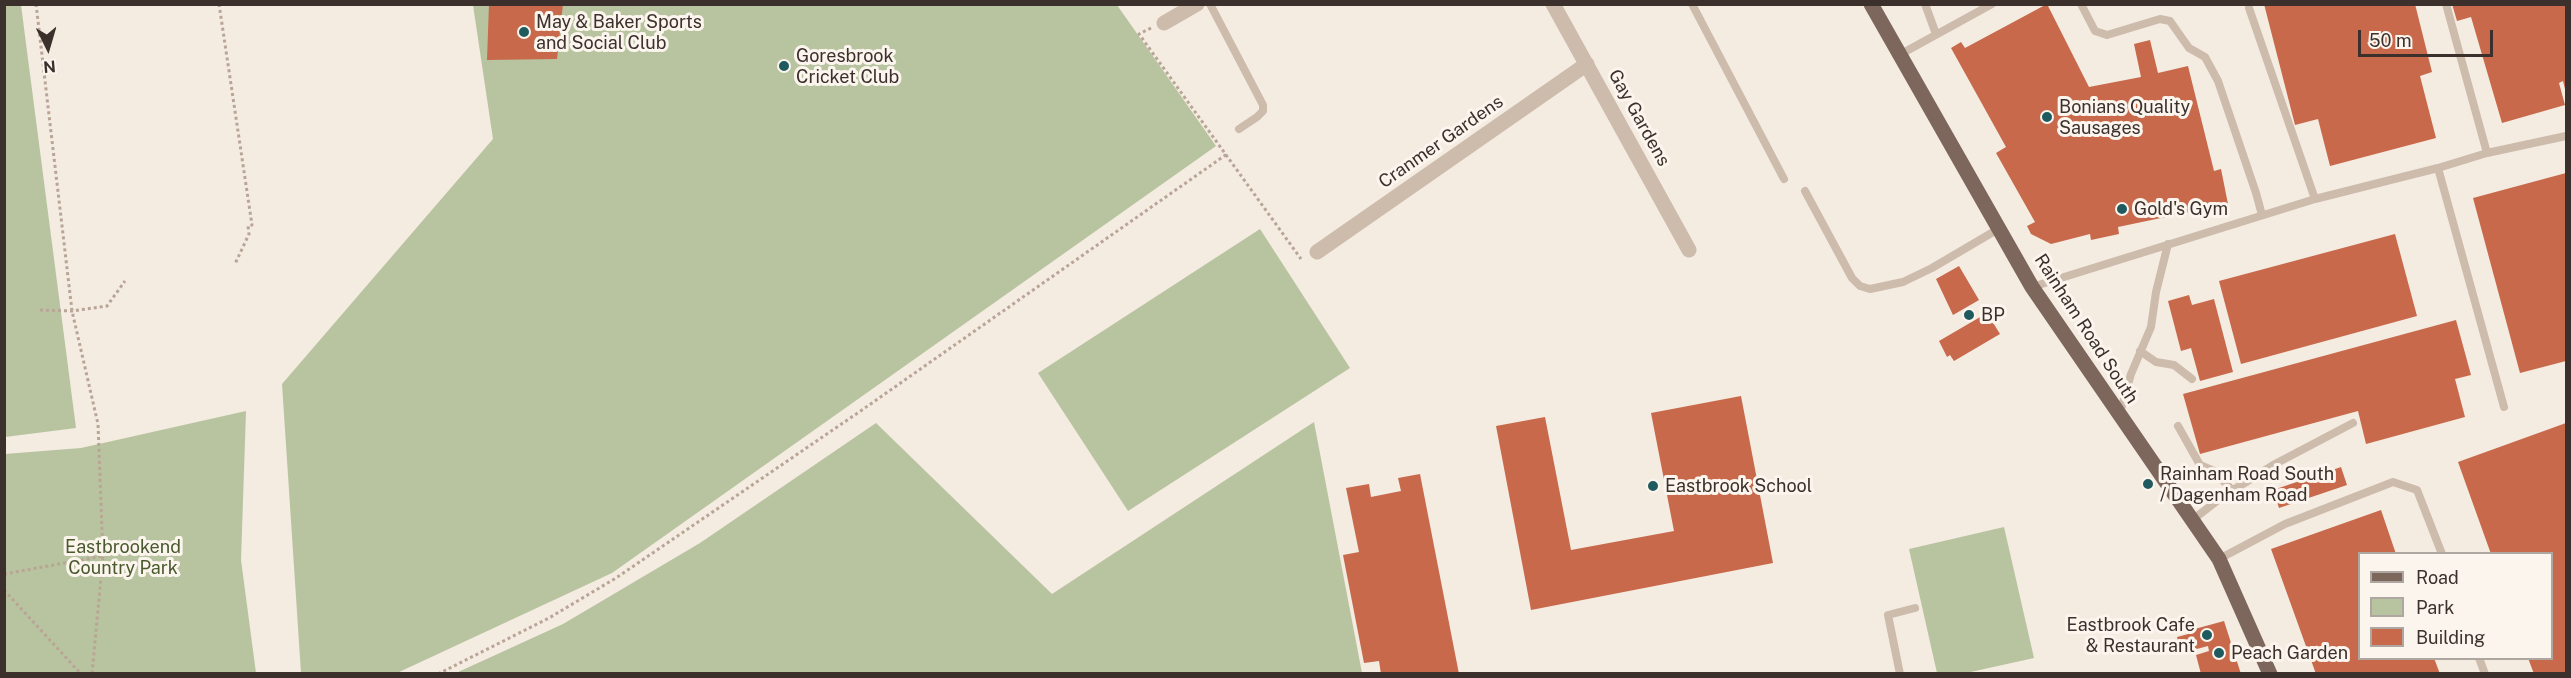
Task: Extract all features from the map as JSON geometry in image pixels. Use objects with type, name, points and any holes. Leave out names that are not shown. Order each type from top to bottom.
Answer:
[{"type":"main road","name":"Rainham Road South","points":[[1871,4],[2032,287],[2219,559],[2270,674]]},
{"type":"street","points":[[1164,23],[1197,4]]},
{"type":"street","name":"Gay Gardens","points":[[1553,4],[1689,250]]},
{"type":"street","name":"Cranmer Gardens","points":[[1317,252],[1587,64]]},
{"type":"lane","points":[[1210,4],[1263,105],[1263,111],[1239,129]]},
{"type":"lane","points":[[1692,4],[1784,179]]},
{"type":"lane","points":[[1925,4],[1936,34]]},
{"type":"lane","points":[[1900,54],[1992,4]]},
{"type":"lane","points":[[2080,4],[2095,31],[2107,35],[2160,19],[2170,21],[2189,48],[2205,57],[2218,81],[2262,215]]},
{"type":"lane","points":[[2446,4],[2487,153]]},
{"type":"lane","points":[[2249,8],[2315,199]]},
{"type":"lane","points":[[2032,287],[2315,199],[2438,168],[2487,153],[2566,136]]},
{"type":"lane","points":[[2438,168],[2504,407]]},
{"type":"lane","points":[[1805,192],[1852,278],[1860,286],[1870,289],[1903,282],[1932,268],[2000,228]]},
{"type":"lane","points":[[2119,415],[2131,374],[2151,327],[2156,292],[2168,244]]},
{"type":"lane","points":[[2140,351],[2156,362],[2174,365],[2192,379]]},
{"type":"lane","points":[[2191,521],[2232,490],[2275,464],[2353,423]]},
{"type":"lane","points":[[2178,426],[2200,465],[2214,471],[2232,490]]},
{"type":"lane","points":[[2219,559],[2285,524],[2393,482],[2417,490],[2441,552]]},
{"type":"lane","points":[[1900,674],[1888,615],[1915,608]]},
{"type":"path","points":[[36,4],[72,311],[98,424],[103,556],[92,674]]},
{"type":"path","points":[[219,4],[252,225],[248,226],[249,234],[235,264]]},
{"type":"path","points":[[1164,23],[1139,34],[1303,262],[1317,252]]},
{"type":"path","points":[[438,674],[549,618],[616,578],[862,410],[1227,154]]},
{"type":"path","points":[[40,310],[72,311],[107,306],[125,281]]},
{"type":"path","points":[[4,574],[103,556]]},
{"type":"path","points":[[4,590],[81,674]]},
{"type":"green space","points":[[4,5],[21,5],[76,428],[5,437]]},
{"type":"green space","points":[[473,5],[1117,5],[1216,146],[612,573],[397,673],[301,673],[282,384],[493,139]]},
{"type":"green space","points":[[1260,229],[1350,368],[1128,511],[1038,373]]},
{"type":"green space","name":"Eastbrookend Country Park","points":[[246,411],[241,560],[256,673],[5,673],[5,454],[81,448]]},
{"type":"green space","points":[[1314,422],[1362,673],[456,673],[563,624],[700,543],[876,423],[1052,594]]},
{"type":"green space","points":[[2004,527],[2034,658],[1966,673],[1937,673],[1909,549]]},
{"type":"building","name":"May & Baker Sports and Social Club","points":[[489,4],[563,4],[557,59],[487,60]]},
{"type":"building","points":[[2047,4],[2089,87],[2141,77],[2134,44],[2150,40],[2158,73],[2188,66],[2214,171],[2221,169],[2228,204],[2118,227],[2119,234],[2091,240],[2090,234],[2051,244],[2031,234],[2027,226],[2035,222],[1996,153],[2006,147],[1951,48],[1961,42],[1965,48]]},
{"type":"building","points":[[2264,4],[2415,4],[2432,72],[2420,76],[2436,138],[2330,166],[2318,119],[2295,125]]},
{"type":"building","points":[[2452,4],[2566,4],[2566,93],[2563,81],[2559,83],[2565,105],[2502,123],[2471,17],[2457,21]]},
{"type":"building","points":[[2566,173],[2566,361],[2520,373],[2473,198]]},
{"type":"building","points":[[2395,234],[2417,316],[2241,364],[2219,281]]},
{"type":"building","points":[[1959,266],[1979,300],[1953,315],[1936,279]]},
{"type":"building","points":[[2189,295],[2192,305],[2214,299],[2233,372],[2200,381],[2191,348],[2181,351],[2168,301]]},
{"type":"building","points":[[1987,313],[2000,334],[1954,361],[1950,355],[1947,357],[1939,341]]},
{"type":"building","points":[[2456,320],[2471,375],[2455,379],[2465,417],[2366,444],[2358,411],[2200,454],[2183,394]]},
{"type":"building","points":[[1741,396],[1773,563],[1531,610],[1496,426],[1545,417],[1571,550],[1674,531],[1651,413]]},
{"type":"building","points":[[2566,423],[2566,674],[2534,674],[2529,660],[2553,660],[2553,552],[2490,552],[2458,462]]},
{"type":"building","points":[[2341,467],[2347,485],[2279,508],[2273,490]]},
{"type":"building","points":[[1420,474],[1459,674],[1381,674],[1379,661],[1364,663],[1343,555],[1359,552],[1346,488],[1369,484],[1371,497],[1401,491],[1398,478]]},
{"type":"building","points":[[2381,510],[2395,552],[2358,552],[2358,660],[2435,660],[2440,674],[2316,674],[2271,549]]},
{"type":"building","points":[[2224,621],[2241,674],[2201,674],[2196,655],[2209,651],[2208,646],[2193,650],[2192,646],[2180,649],[2177,637],[2192,633],[2191,630]]},
{"type":"place","name":"May & Baker Sports and Social Club","points":[[524,32]]},
{"type":"place","name":"Goresbrook Cricket Club","points":[[784,66]]},
{"type":"place","name":"Bonians Quality Sausages","points":[[2047,117]]},
{"type":"place","name":"Gold's Gym","points":[[2122,209]]},
{"type":"place","name":"BP","points":[[1969,315]]},
{"type":"place","name":"Rainham Road South / Dagenham Road","points":[[2148,484]]},
{"type":"place","name":"Eastbrook School","points":[[1653,486]]},
{"type":"place","name":"Eastbrook Cafe & Restaurant","points":[[2207,635]]},
{"type":"place","name":"Peach Garden","points":[[2219,653]]}]
